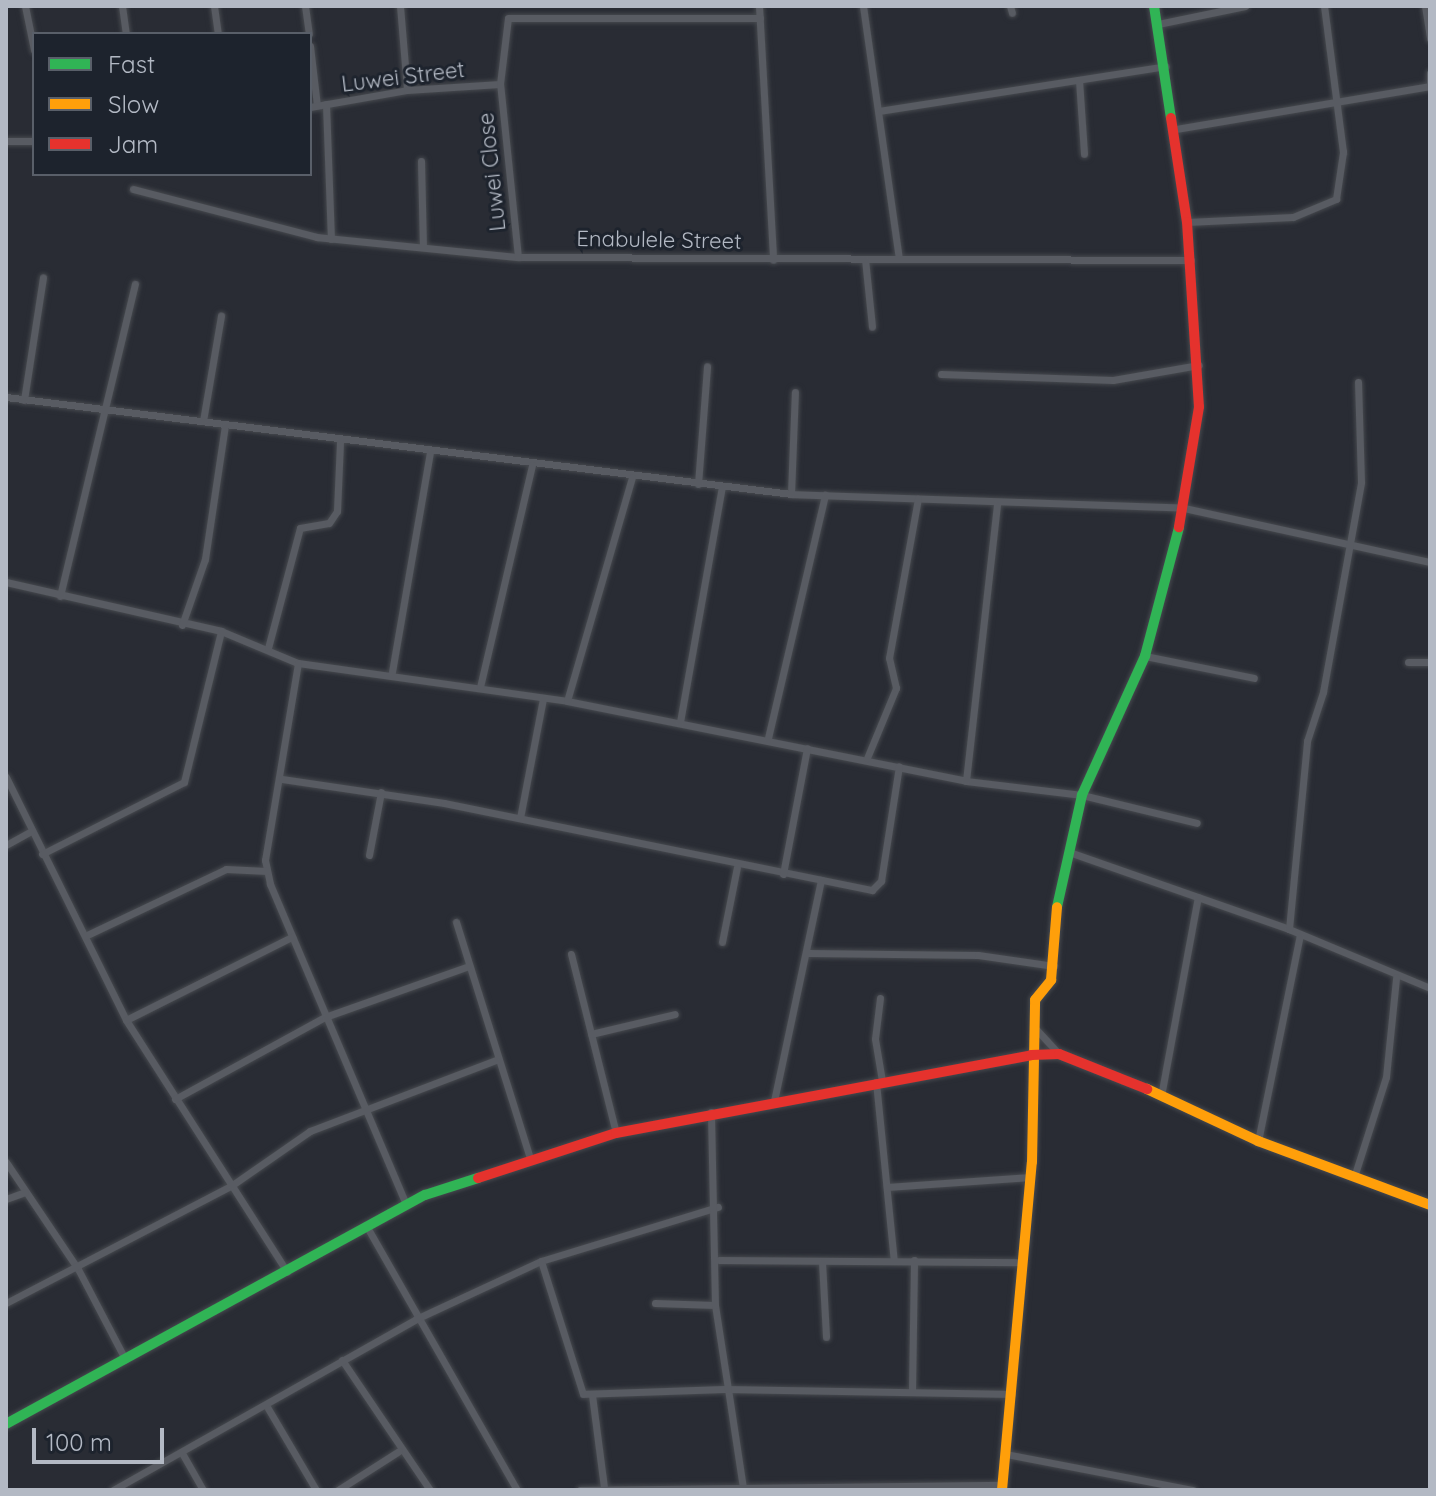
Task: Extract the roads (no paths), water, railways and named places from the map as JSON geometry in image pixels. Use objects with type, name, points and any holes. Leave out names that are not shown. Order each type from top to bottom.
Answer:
[{"type":"street","points":[[25,6],[32,40]]},
{"type":"street","points":[[122,6],[126,32]]},
{"type":"street","points":[[214,6],[218,32]]},
{"type":"street","points":[[305,6],[309,32]]},
{"type":"street","points":[[400,6],[407,90]]},
{"type":"street","points":[[759,6],[773,260]]},
{"type":"street","points":[[863,6],[899,258]]},
{"type":"street","points":[[580,1490],[1003,1488],[1031,1177],[1035,1000],[1054,966],[1057,905],[1072,853],[1082,795],[1145,656],[1184,508],[1199,365],[1176,129],[1154,6]]},
{"type":"street","points":[[1158,24],[1245,6]]},
{"type":"street","points":[[1187,222],[1327,208],[1341,185],[1336,97],[1324,6]]},
{"type":"street","points":[[1425,6],[1430,39]]},
{"type":"street","name":"Luwei Close","points":[[518,257],[500,84],[511,15],[760,18]]},
{"type":"street","points":[[312,61],[331,239]]},
{"type":"street","points":[[879,111],[1165,66]]},
{"type":"street","points":[[1176,129],[1336,97],[1430,86],[1430,73]]},
{"type":"street","points":[[1079,80],[1084,154]]},
{"type":"street","name":"Luwei Street","points":[[318,105],[407,90],[500,84]]},
{"type":"street","points":[[6,141],[32,141]]},
{"type":"street","points":[[421,161],[423,247]]},
{"type":"street","name":"Enabulele Street","points":[[133,189],[331,239],[518,257],[1191,260]]},
{"type":"street","points":[[865,259],[872,327]]},
{"type":"street","points":[[24,400],[43,277]]},
{"type":"street","points":[[60,596],[108,409],[135,284]]},
{"type":"street","points":[[203,421],[221,316]]},
{"type":"street","points":[[941,374],[1113,380],[1199,365]]},
{"type":"street","points":[[698,484],[707,366]]},
{"type":"street","points":[[1289,929],[1307,741],[1323,692],[1347,544],[1361,482],[1358,382]]},
{"type":"street","points":[[791,494],[795,392]]},
{"type":"street","points":[[6,397],[203,421],[340,442],[791,494],[997,505],[1184,508],[1430,562]]},
{"type":"street","points":[[182,625],[205,559],[225,425]]},
{"type":"street","points":[[268,648],[300,528],[329,523],[337,511],[340,442]]},
{"type":"street","points":[[392,672],[430,452]]},
{"type":"street","points":[[480,687],[532,465]]},
{"type":"street","points":[[567,701],[632,477]]},
{"type":"street","points":[[680,722],[722,487]]},
{"type":"street","points":[[768,738],[825,495]]},
{"type":"street","points":[[867,758],[896,688],[889,658],[918,499]]},
{"type":"street","points":[[966,781],[997,505]]},
{"type":"street","points":[[6,582],[182,625],[221,631],[298,663],[392,672],[567,701],[768,738],[966,781],[1082,795],[1197,823]]},
{"type":"street","points":[[42,854],[184,782],[221,631]]},
{"type":"street","points":[[1145,656],[1254,678]]},
{"type":"street","points":[[1408,662],[1430,662]]},
{"type":"street","points":[[298,663],[267,871],[362,1110],[406,1205]]},
{"type":"street","points":[[520,818],[543,698]]},
{"type":"street","points":[[783,874],[807,748]]},
{"type":"street","points":[[282,779],[381,792],[520,818],[737,867],[879,886],[899,766]]},
{"type":"street","points":[[6,777],[126,1020],[288,1274]]},
{"type":"street","points":[[369,855],[381,792]]},
{"type":"street","points":[[6,845],[31,831]]},
{"type":"street","points":[[1072,853],[1289,929],[1396,978],[1430,988]]},
{"type":"street","points":[[722,942],[737,867]]},
{"type":"street","points":[[85,936],[226,869],[267,871]]},
{"type":"street","points":[[774,1101],[808,953],[821,880]]},
{"type":"street","points":[[1161,1096],[1198,897]]},
{"type":"street","points":[[456,922],[496,1060],[530,1158]]},
{"type":"street","points":[[1258,1141],[1300,935]]},
{"type":"street","points":[[126,1020],[292,937]]},
{"type":"street","points":[[808,953],[978,955],[1054,966]]},
{"type":"street","points":[[571,954],[616,1133]]},
{"type":"street","points":[[175,1099],[325,1017],[469,966]]},
{"type":"street","points":[[1355,1174],[1386,1077],[1396,978]]},
{"type":"street","points":[[880,998],[875,1039],[894,1261]]},
{"type":"street","points":[[591,1034],[675,1014]]},
{"type":"street","points":[[1034,1027],[1059,1054],[1258,1141],[1355,1174],[1430,1205]]},
{"type":"street","points":[[6,1424],[288,1274],[406,1205],[530,1158],[616,1133],[711,1112],[879,1081],[1059,1054]]},
{"type":"street","points":[[6,1303],[78,1269],[231,1186],[310,1131],[496,1060]]},
{"type":"street","points":[[711,1112],[718,1207],[719,1260],[715,1305],[743,1488]]},
{"type":"street","points":[[6,1162],[78,1269],[125,1359]]},
{"type":"street","points":[[887,1187],[1031,1177]]},
{"type":"street","points":[[6,1199],[25,1192]]},
{"type":"street","points":[[113,1490],[416,1319],[541,1261],[718,1207]]},
{"type":"street","points":[[367,1227],[416,1319],[479,1414],[517,1490]]},
{"type":"street","points":[[719,1260],[1023,1262]]},
{"type":"street","points":[[912,1390],[914,1260]]},
{"type":"street","points":[[541,1261],[577,1389],[592,1395],[728,1389],[1012,1394]]},
{"type":"street","points":[[822,1262],[826,1337]]},
{"type":"street","points":[[655,1303],[715,1305]]},
{"type":"street","points":[[342,1360],[399,1451],[430,1490]]},
{"type":"street","points":[[592,1395],[604,1488]]},
{"type":"street","points":[[266,1405],[316,1490]]},
{"type":"street","points":[[338,1490],[399,1451]]},
{"type":"street","points":[[182,1453],[203,1490]]},
{"type":"street","points":[[1006,1454],[1193,1490]]}]
